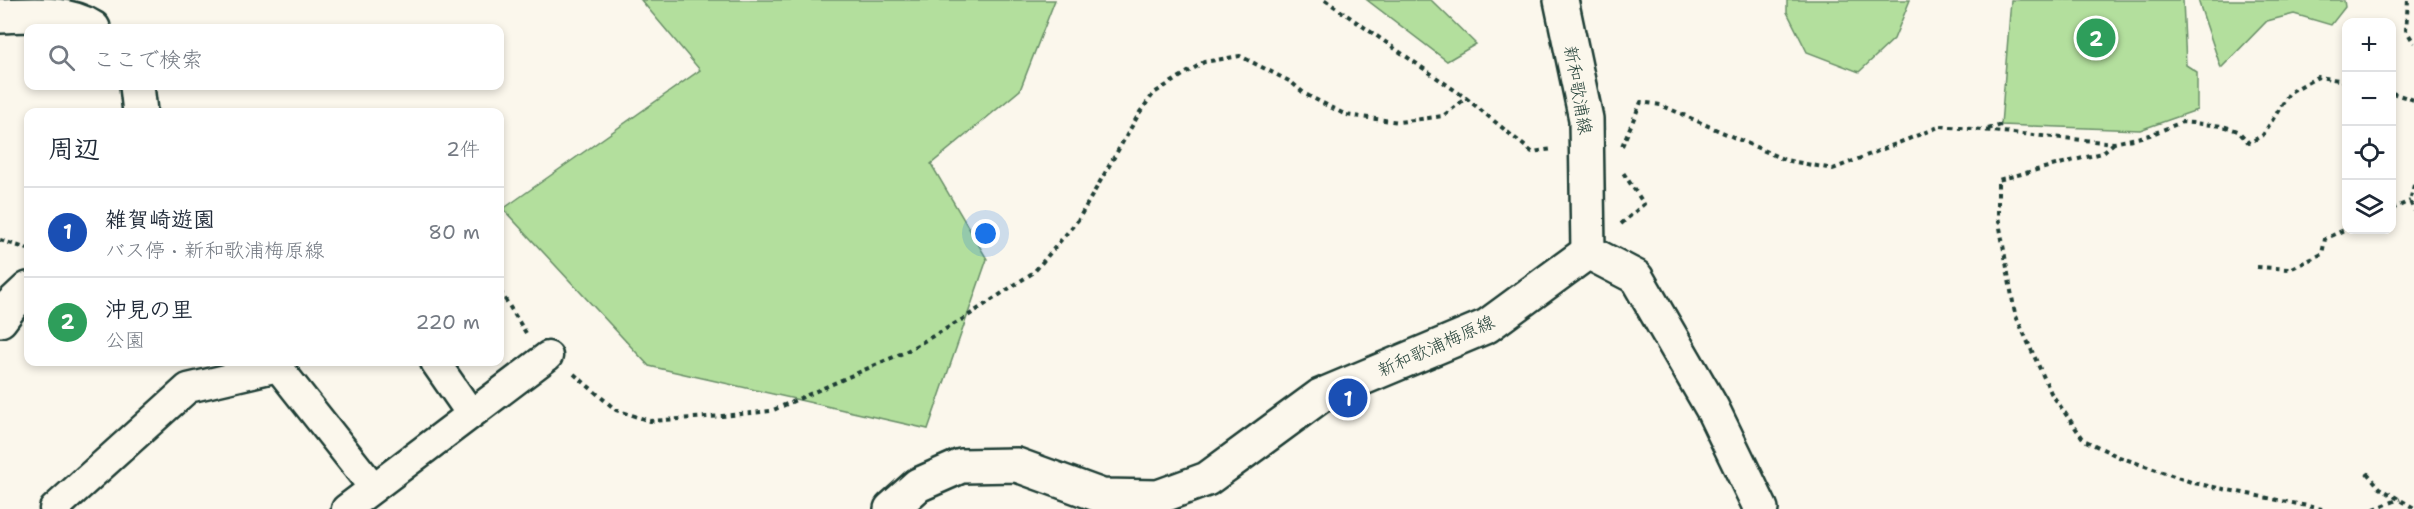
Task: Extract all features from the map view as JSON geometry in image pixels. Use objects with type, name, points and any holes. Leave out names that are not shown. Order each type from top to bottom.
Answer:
[{"type":"main road","name":"新和歌浦線","points":[[1561,0],[1586,118],[1588,252]]},
{"type":"main road","points":[[0,16],[39,15],[60,17],[87,24]]},
{"type":"main road","points":[[137,90],[140,108]]},
{"type":"main road","points":[[1588,252],[1636,277],[1713,408],[1761,509]]},
{"type":"main road","name":"新和歌浦梅原線","points":[[891,509],[918,485],[961,466],[1017,465],[1102,496],[1158,497],[1207,479],[1320,396],[1487,326],[1588,252]]},
{"type":"main road","points":[[0,320],[24,293]]},
{"type":"street","points":[[346,509],[548,356]]},
{"type":"street","points":[[54,509],[188,388],[273,366]]},
{"type":"street","points":[[282,366],[373,487]]},
{"type":"street","points":[[438,366],[471,414]]},
{"type":"path","points":[[1325,0],[1466,98],[1532,152],[1587,145]]},
{"type":"path","points":[[2408,0],[2406,30],[2414,43]]},
{"type":"path","points":[[504,298],[534,347],[567,368],[616,410],[650,421],[771,411],[904,352],[963,319],[1034,272],[1078,220],[1140,112],[1154,93],[1204,62],[1240,56],[1291,82],[1305,94],[1346,115],[1399,122],[1443,116],[1466,98]]},
{"type":"path","points":[[1620,151],[1641,102],[1661,105],[1785,160],[1833,169],[1941,126],[2114,143],[2151,135],[2182,122],[2223,126],[2238,131],[2249,143],[2263,135],[2290,92],[2318,77],[2342,80]]},
{"type":"path","points":[[2396,95],[2414,100]]},
{"type":"path","points":[[1984,130],[2001,125]]},
{"type":"path","points":[[2114,143],[2102,153],[1998,180],[1998,216],[2015,314],[2051,393],[2084,440],[2119,457],[2194,483],[2322,509]]},
{"type":"path","points":[[1588,252],[1644,204],[1621,170]]},
{"type":"path","points":[[2414,185],[2410,201],[2414,211]]},
{"type":"path","points":[[2396,207],[2410,201]]},
{"type":"path","points":[[2257,267],[2290,269],[2322,254],[2325,239],[2342,231]]},
{"type":"path","points":[[0,240],[24,248]]},
{"type":"path","points":[[2367,473],[2380,488],[2414,508]]},
{"type":"path","points":[[2374,509],[2400,499]]},
{"type":"green space","points":[[641,0],[1055,0],[1020,90],[931,164],[987,259],[928,429],[649,366],[504,210],[700,70]]},
{"type":"green space","points":[[1367,0],[1431,0],[1476,44],[1447,61]]},
{"type":"green space","points":[[1787,0],[1910,0],[1894,39],[1859,72],[1807,52],[1787,12]]},
{"type":"green space","points":[[2011,0],[2183,0],[2186,65],[2197,72],[2197,110],[2140,130],[2001,125]]},
{"type":"green space","points":[[2198,0],[2344,0],[2345,7],[2331,25],[2294,14],[2267,21],[2221,68]]},
{"type":"place","name":"沖見の里","points":[[2096,38]]},
{"type":"place","name":"雑賀崎遊園","points":[[1348,398]]}]
